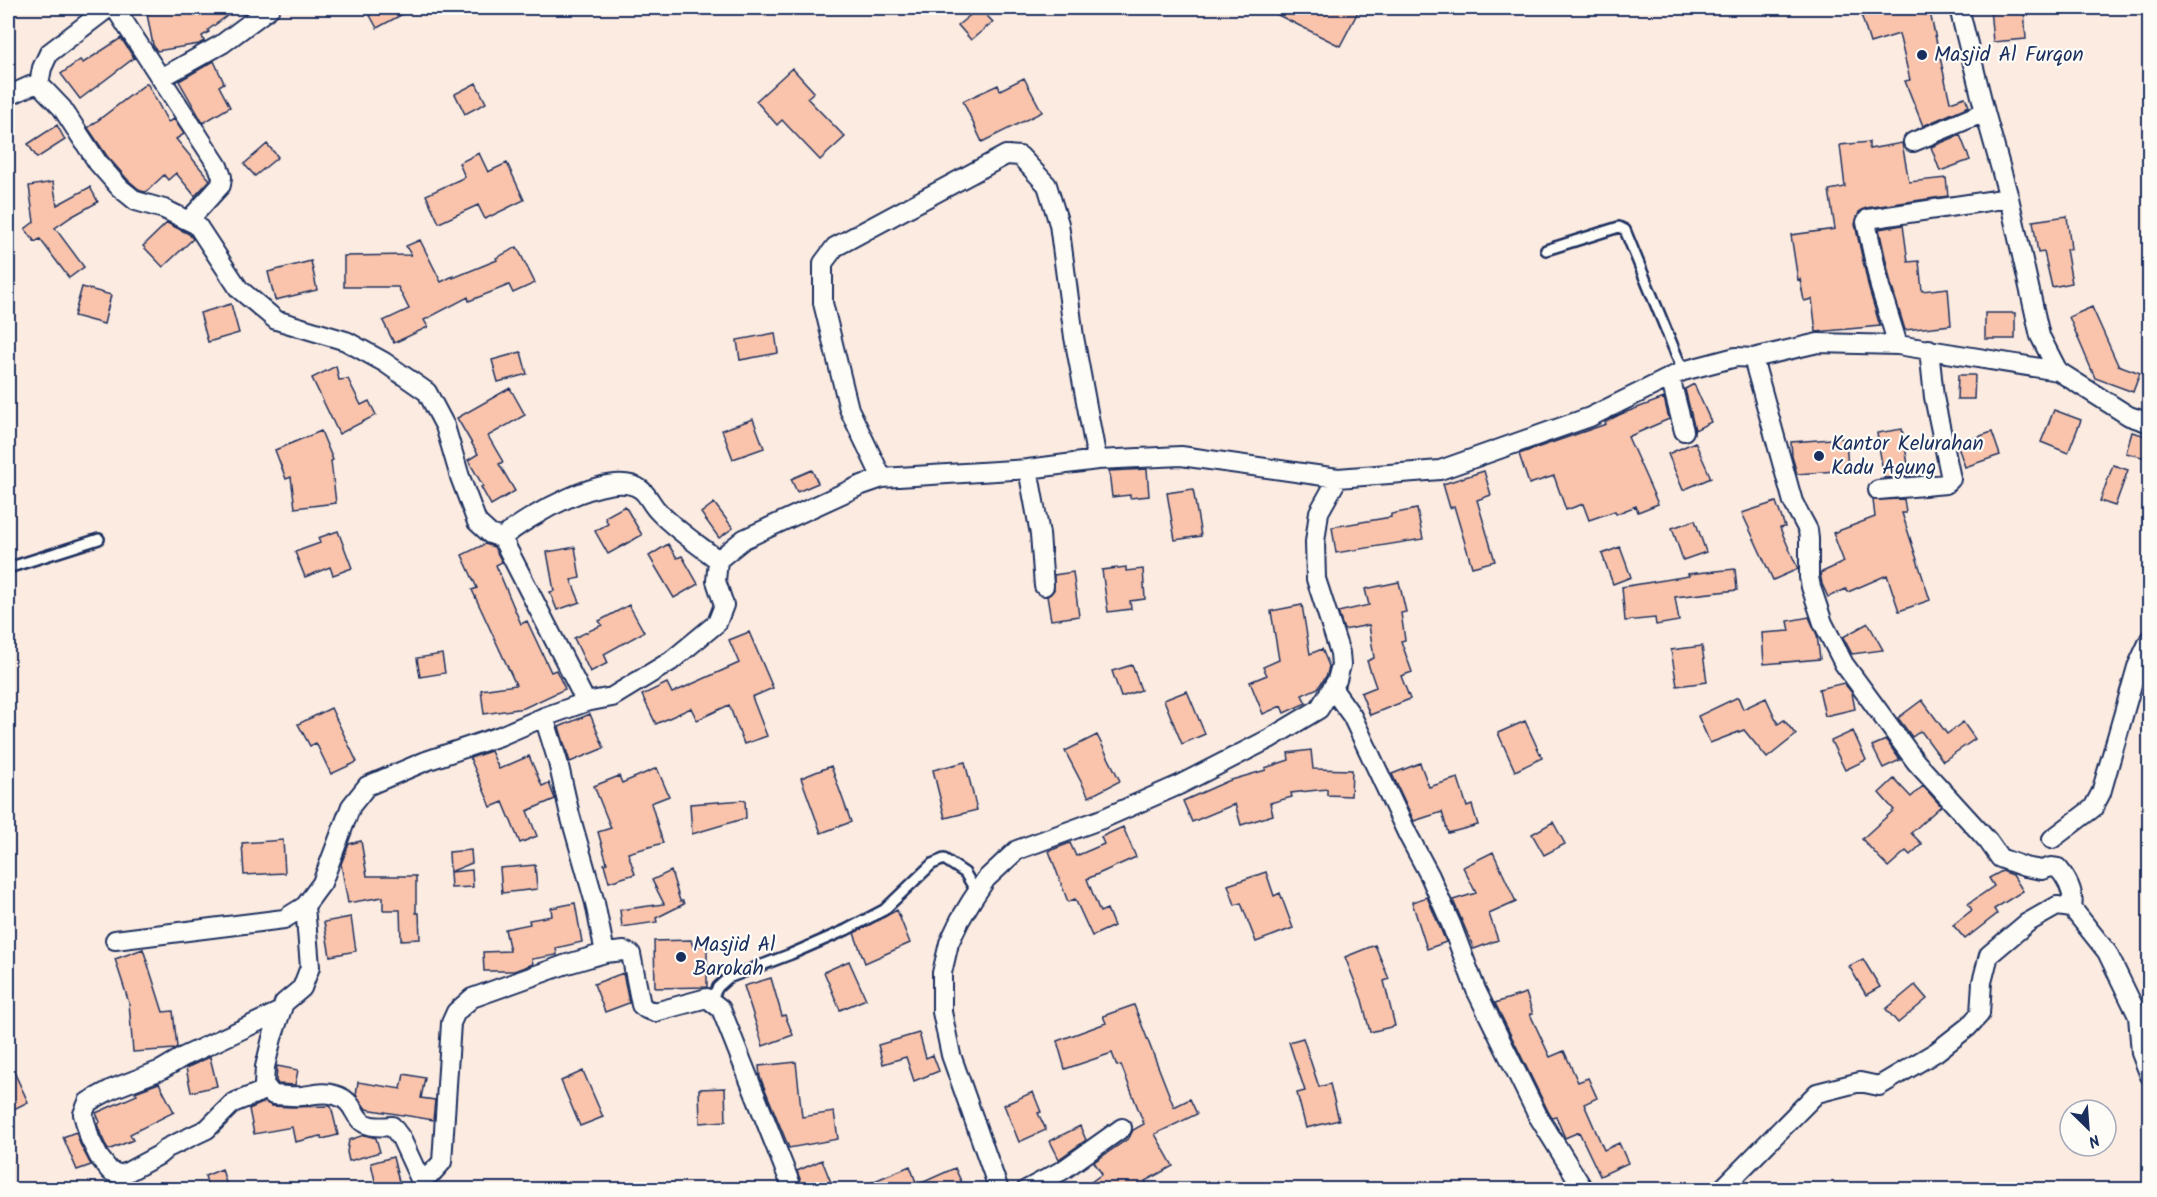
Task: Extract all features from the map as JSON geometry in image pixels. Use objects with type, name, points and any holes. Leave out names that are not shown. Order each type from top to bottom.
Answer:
[{"type":"street","points":[[39,84],[42,68],[49,53],[108,8]]},
{"type":"street","points":[[115,8],[218,165],[222,177],[221,185],[189,220]]},
{"type":"street","points":[[161,78],[222,44],[270,8]]},
{"type":"street","points":[[1959,8],[1984,112],[2009,198],[2040,336],[2058,371]]},
{"type":"street","points":[[8,96],[39,84]]},
{"type":"street","points":[[39,84],[62,108],[98,163],[120,188],[136,201],[164,209],[197,225],[239,289],[276,320],[346,341],[384,362],[427,392],[445,426],[460,477],[477,522],[490,534],[502,538],[586,702]]},
{"type":"street","points":[[1913,142],[1984,112]]},
{"type":"street","points":[[882,478],[849,410],[823,303],[823,263],[835,247],[1006,155],[1020,156],[1047,185],[1059,224],[1074,337],[1097,460]]},
{"type":"street","points":[[1898,345],[1880,286],[1866,222],[1868,219],[2009,198]]},
{"type":"street","points":[[114,940],[284,919],[305,906],[322,883],[351,806],[367,786],[426,761],[500,736],[544,717],[586,702],[612,697],[671,661],[717,623],[724,606],[716,581],[718,560],[744,539],[859,486],[882,478],[1028,469],[1097,460],[1181,456],[1338,478],[1440,470],[1590,417],[1677,374],[1736,357],[1754,358],[1818,343],[1898,345],[2058,371],[2129,416],[2150,423]]},
{"type":"street","points":[[1878,490],[1946,484],[1951,479],[1934,397],[1929,349]]},
{"type":"street","points":[[1754,358],[1793,502],[1808,530],[1811,587],[1823,623],[1844,664],[1916,762],[2000,858],[2042,870],[2051,867],[2058,868],[2066,878],[2074,898],[2072,908]]},
{"type":"street","points":[[1677,374],[1684,431]]},
{"type":"street","points":[[1028,469],[1040,534],[1044,586]]},
{"type":"street","points":[[999,1190],[951,1055],[942,1012],[942,973],[949,944],[960,920],[986,879],[1017,850],[1102,819],[1179,785],[1269,739],[1318,709],[1337,680],[1341,665],[1340,653],[1316,579],[1315,542],[1319,512],[1338,478]]},
{"type":"street","points":[[502,538],[514,527],[581,491],[615,482],[640,488],[658,512],[718,560]]},
{"type":"street","points":[[2052,838],[2092,808],[2101,793],[2134,676],[2150,639]]},
{"type":"street","points":[[1332,688],[1352,716],[1430,876],[1476,990],[1538,1116],[1584,1190]]},
{"type":"street","points":[[544,717],[595,903],[605,953]]},
{"type":"street","points":[[305,906],[310,967],[302,988],[284,1003],[272,1038],[265,1067],[264,1085],[273,1095],[300,1096],[321,1092],[333,1094],[345,1099],[364,1125],[392,1126],[401,1138],[422,1184],[442,1162],[451,1023],[456,1012],[480,994],[564,965],[605,953],[624,951],[631,954],[641,1005],[646,1009],[655,1012],[707,998],[721,1009],[793,1190]]},
{"type":"street","points":[[1721,1190],[1817,1093],[1860,1082],[1879,1086],[1936,1052],[1968,1027],[1980,1014],[1982,982],[1989,955],[2027,923],[2057,906],[2072,908],[2107,952],[2138,1016],[2141,1053],[2150,1076]]},
{"type":"street","points":[[268,1089],[233,1103],[207,1129],[167,1148],[159,1155],[122,1175],[110,1171],[99,1157],[90,1139],[83,1114],[88,1102],[112,1089],[161,1070],[183,1057],[281,1011]]},
{"type":"street","points":[[1026,1190],[1063,1170],[1122,1128]]},
{"type":"lane","points":[[1546,250],[1618,227],[1625,230],[1677,374]]},
{"type":"lane","points":[[8,568],[99,539]]},
{"type":"lane","points":[[711,999],[718,987],[728,978],[791,954],[846,930],[884,910],[932,864],[944,859],[965,873],[977,893]]},
{"type":"building","points":[[180,8],[238,8],[208,30],[209,32],[202,36],[204,41],[199,44],[157,51],[153,45],[147,14]]},
{"type":"building","points":[[366,8],[414,8],[377,28]]},
{"type":"building","points":[[979,8],[993,22],[971,40],[958,25]]},
{"type":"building","points":[[1264,8],[1360,8],[1340,46]]},
{"type":"building","points":[[1871,8],[1929,8],[1950,102],[1965,97],[1969,106],[1923,126],[1905,81],[1910,80],[1899,34],[1870,43],[1860,11]]},
{"type":"building","points":[[1990,8],[2024,8],[2026,39],[1993,42]]},
{"type":"building","points":[[121,38],[134,58],[80,99],[61,74],[80,60],[83,63]]},
{"type":"building","points":[[214,61],[224,83],[219,86],[230,107],[203,123],[179,81]]},
{"type":"building","points":[[792,68],[814,92],[807,98],[845,137],[820,160],[782,120],[777,125],[756,101]]},
{"type":"building","points":[[1024,78],[1042,112],[982,142],[963,101],[998,85],[1000,90]]},
{"type":"building","points":[[147,83],[168,122],[174,119],[184,134],[176,139],[210,180],[195,196],[176,173],[168,180],[164,175],[146,192],[141,191],[107,156],[88,128]]},
{"type":"building","points":[[476,83],[486,103],[465,114],[455,94]]},
{"type":"building","points":[[57,125],[65,140],[37,158],[28,144]]},
{"type":"building","points":[[1960,135],[1970,160],[1940,171],[1931,147]]},
{"type":"building","points":[[1869,142],[1869,149],[1902,143],[1909,182],[1946,178],[1948,196],[1866,208],[1859,212],[1855,224],[1869,289],[1880,326],[1816,332],[1812,299],[1804,301],[1800,279],[1798,280],[1791,235],[1835,229],[1829,190],[1845,187],[1840,145]]},
{"type":"building","points":[[267,144],[278,157],[255,176],[244,164]]},
{"type":"building","points":[[479,153],[488,172],[507,163],[524,200],[485,219],[478,205],[439,223],[426,195],[465,177],[459,163]]},
{"type":"building","points":[[53,182],[57,205],[90,187],[98,202],[55,228],[84,267],[69,278],[40,239],[35,242],[25,229],[34,222],[29,186]]},
{"type":"building","points":[[2067,216],[2071,249],[2066,249],[2072,283],[2052,287],[2044,252],[2038,253],[2033,221]]},
{"type":"building","points":[[167,223],[189,234],[193,239],[163,267],[143,246]]},
{"type":"building","points":[[1903,225],[1908,262],[1919,261],[1922,291],[1948,288],[1951,325],[1905,330],[1891,284],[1879,229]]},
{"type":"building","points":[[420,240],[441,282],[497,260],[496,258],[517,247],[535,283],[513,293],[509,285],[469,301],[468,297],[424,320],[428,327],[394,343],[383,321],[409,309],[398,287],[344,287],[344,256],[411,255],[406,246]]},
{"type":"building","points":[[311,261],[317,290],[275,300],[268,272]]},
{"type":"building","points":[[82,287],[111,295],[104,324],[74,316]]},
{"type":"building","points":[[231,304],[239,333],[208,342],[200,313]]},
{"type":"building","points":[[2092,307],[2118,365],[2140,373],[2133,392],[2095,378],[2069,317]]},
{"type":"building","points":[[1985,313],[2015,313],[2015,339],[1985,339]]},
{"type":"building","points":[[775,333],[778,353],[740,360],[737,340]]},
{"type":"building","points":[[521,352],[527,374],[498,382],[492,360]]},
{"type":"building","points":[[336,366],[339,380],[348,379],[361,405],[369,401],[376,415],[339,434],[312,378]]},
{"type":"building","points":[[1958,375],[1975,375],[1974,399],[1957,399]]},
{"type":"building","points":[[1694,384],[1711,422],[1695,430],[1685,389]]},
{"type":"building","points":[[510,388],[525,415],[488,436],[503,462],[499,464],[515,491],[491,505],[468,460],[478,454],[457,418]]},
{"type":"building","points":[[1664,398],[1669,419],[1628,437],[1658,504],[1638,512],[1636,506],[1616,514],[1615,511],[1589,520],[1583,504],[1566,510],[1554,476],[1529,484],[1519,454],[1606,424],[1605,422],[1621,414]]},
{"type":"building","points":[[2054,410],[2081,420],[2068,453],[2041,442]]},
{"type":"building","points":[[753,419],[764,448],[733,459],[722,430]]},
{"type":"building","points":[[1902,429],[1910,476],[1884,478],[1877,433]]},
{"type":"building","points":[[321,431],[333,460],[331,461],[336,503],[295,508],[291,477],[286,479],[275,450]]},
{"type":"building","points":[[1992,432],[2000,455],[1965,467],[1957,444]]},
{"type":"building","points":[[2132,432],[2150,437],[2150,459],[2126,453]]},
{"type":"building","name":"Kantor Kelurahan Kadu Agung","points":[[1846,438],[1848,470],[1797,474],[1791,442]]},
{"type":"building","points":[[1695,442],[1711,478],[1683,490],[1668,454]]},
{"type":"building","points":[[2113,465],[2128,470],[2115,506],[2100,501]]},
{"type":"building","points":[[1147,469],[1149,496],[1112,497],[1109,471]]},
{"type":"building","points":[[812,470],[818,483],[797,492],[791,479]]},
{"type":"building","points":[[1484,471],[1491,495],[1477,500],[1495,561],[1472,567],[1454,506],[1450,508],[1443,484]]},
{"type":"building","points":[[1193,489],[1201,536],[1175,540],[1167,493]]},
{"type":"building","points":[[1904,499],[1906,513],[1902,513],[1930,600],[1899,611],[1887,575],[1848,592],[1846,589],[1828,597],[1820,573],[1844,562],[1833,533],[1875,517],[1873,500]]},
{"type":"building","points":[[1776,502],[1785,527],[1780,528],[1798,569],[1773,580],[1742,513]]},
{"type":"building","points":[[714,503],[733,528],[719,538],[701,513]]},
{"type":"building","points":[[625,506],[642,535],[608,554],[595,531],[608,524],[605,517]]},
{"type":"building","points":[[1417,509],[1423,539],[1336,553],[1332,527],[1391,517],[1391,514]]},
{"type":"building","points":[[1695,520],[1706,552],[1683,560],[1672,528]]},
{"type":"building","points":[[338,531],[352,568],[333,575],[330,567],[305,577],[295,552],[320,543],[318,538]]},
{"type":"building","points":[[485,544],[494,547],[502,562],[496,565],[521,624],[527,621],[551,672],[556,670],[565,689],[524,708],[484,714],[481,690],[516,685],[472,590],[477,588],[462,555]]},
{"type":"building","points":[[668,544],[677,558],[682,556],[698,584],[674,598],[649,556]]},
{"type":"building","points":[[575,547],[580,578],[571,580],[580,602],[557,610],[550,592],[554,591],[547,552]]},
{"type":"building","points":[[1620,547],[1631,577],[1613,584],[1602,554]]},
{"type":"building","points":[[1126,567],[1126,571],[1143,569],[1145,599],[1130,601],[1131,609],[1108,612],[1102,570]]},
{"type":"building","points":[[1735,569],[1737,590],[1675,597],[1679,621],[1656,625],[1655,618],[1625,621],[1622,587],[1689,576],[1688,574]]},
{"type":"building","points":[[1073,572],[1079,616],[1051,620],[1047,596],[1054,590],[1054,575]]},
{"type":"building","points":[[1399,582],[1406,612],[1401,613],[1405,640],[1401,641],[1412,672],[1401,676],[1410,699],[1370,715],[1361,693],[1376,687],[1367,661],[1374,658],[1369,625],[1344,630],[1338,612],[1369,605],[1365,589]]},
{"type":"building","points":[[629,605],[644,632],[604,654],[608,663],[590,672],[574,638],[602,625],[599,621]]},
{"type":"building","points":[[1302,605],[1310,654],[1322,649],[1329,666],[1327,675],[1318,688],[1302,695],[1306,703],[1284,713],[1281,706],[1263,714],[1250,682],[1267,675],[1263,667],[1279,660],[1271,611]]},
{"type":"building","points":[[1809,617],[1817,635],[1820,659],[1764,664],[1762,633],[1790,631],[1788,621]]},
{"type":"building","points":[[1868,623],[1883,650],[1852,654],[1843,637]]},
{"type":"building","points":[[749,632],[773,688],[752,697],[767,736],[744,744],[729,705],[697,720],[691,708],[656,724],[642,695],[667,683],[672,693],[739,663],[729,640]]},
{"type":"building","points":[[1702,646],[1707,682],[1677,686],[1671,650]]},
{"type":"building","points":[[442,654],[445,673],[420,677],[417,658]]},
{"type":"building","points":[[1132,665],[1141,690],[1121,697],[1112,671]]},
{"type":"building","points":[[1844,683],[1852,693],[1855,709],[1825,716],[1819,689]]},
{"type":"building","points":[[1187,691],[1205,734],[1182,744],[1164,700]]},
{"type":"building","points":[[1738,697],[1743,709],[1766,698],[1778,724],[1784,720],[1796,735],[1767,758],[1744,730],[1710,743],[1698,716]]},
{"type":"building","points":[[1922,700],[1947,734],[1963,722],[1975,739],[1943,761],[1921,731],[1912,737],[1898,718]]},
{"type":"building","points":[[331,708],[357,762],[331,774],[316,743],[310,746],[298,724]]},
{"type":"building","points":[[590,714],[604,748],[570,762],[559,727]]},
{"type":"building","points":[[1525,721],[1542,758],[1515,771],[1498,733]]},
{"type":"building","points":[[1853,731],[1866,760],[1845,770],[1831,741]]},
{"type":"building","points":[[1097,735],[1120,781],[1089,797],[1065,751]]},
{"type":"building","points":[[1886,740],[1900,760],[1883,768],[1872,746]]},
{"type":"building","points":[[1311,750],[1313,769],[1352,770],[1351,796],[1327,795],[1327,789],[1291,793],[1292,797],[1270,803],[1273,815],[1241,825],[1235,804],[1192,822],[1183,801],[1228,781],[1266,770],[1265,768],[1289,760],[1288,753]]},
{"type":"building","points":[[491,751],[499,769],[529,756],[542,786],[549,783],[555,799],[527,811],[537,836],[520,843],[503,802],[491,807],[470,758]]},
{"type":"building","points":[[965,762],[977,810],[945,818],[933,770]]},
{"type":"building","points":[[1420,763],[1429,787],[1458,778],[1467,807],[1472,805],[1478,825],[1448,833],[1442,812],[1414,821],[1392,774]]},
{"type":"building","points":[[831,766],[851,822],[821,833],[801,778]]},
{"type":"building","points":[[657,768],[669,796],[651,803],[663,843],[628,853],[635,874],[609,882],[604,864],[607,863],[598,832],[611,828],[594,786],[619,776],[622,783]]},
{"type":"building","points":[[1894,779],[1911,797],[1923,786],[1941,806],[1911,833],[1922,844],[1910,855],[1906,851],[1888,867],[1862,839],[1894,810],[1879,793]]},
{"type":"building","points":[[745,800],[746,818],[692,834],[690,804]]},
{"type":"building","points":[[1553,822],[1565,844],[1544,855],[1532,834]]},
{"type":"building","points":[[1123,827],[1136,857],[1087,879],[1100,912],[1107,909],[1114,926],[1092,936],[1075,899],[1068,902],[1049,851],[1070,843],[1076,856],[1104,844],[1101,837]]},
{"type":"building","points":[[283,840],[285,873],[244,875],[242,843]]},
{"type":"building","points":[[361,841],[367,876],[416,876],[416,913],[419,913],[420,939],[401,940],[400,910],[383,910],[383,897],[348,903],[341,864],[349,844]]},
{"type":"building","points":[[471,850],[472,863],[450,872],[449,852]]},
{"type":"building","points":[[1493,852],[1516,902],[1489,914],[1498,940],[1474,949],[1453,900],[1476,893],[1463,867]]},
{"type":"building","points":[[535,865],[537,889],[502,893],[500,868]]},
{"type":"building","points":[[472,870],[473,887],[451,888],[450,872]]},
{"type":"building","points":[[671,871],[680,901],[684,904],[656,918],[657,922],[622,927],[620,910],[664,904],[652,880]]},
{"type":"building","points":[[2002,871],[2013,875],[2023,891],[1994,909],[1997,914],[1965,939],[1953,925],[1972,910],[1968,904],[1994,886],[1989,878]]},
{"type":"building","points":[[1266,872],[1274,896],[1280,893],[1293,928],[1256,942],[1241,903],[1235,905],[1228,885]]},
{"type":"building","points":[[1427,897],[1446,942],[1427,949],[1412,902]]},
{"type":"building","points":[[575,903],[582,942],[556,948],[557,955],[532,959],[533,964],[514,971],[484,971],[483,952],[510,951],[505,929],[530,924],[529,920],[552,916],[551,908]]},
{"type":"building","points":[[897,910],[910,943],[865,963],[854,933]]},
{"type":"building","points":[[351,917],[356,951],[330,956],[324,922]]},
{"type":"building","name":"Masjid Al Barokah","points":[[691,940],[693,947],[707,944],[707,987],[655,988],[654,941]]},
{"type":"building","points":[[1375,945],[1389,979],[1384,981],[1395,1026],[1370,1032],[1362,1000],[1345,957]]},
{"type":"building","points":[[143,949],[163,1012],[173,1011],[177,1047],[175,1049],[133,1052],[129,1003],[115,959]]},
{"type":"building","points":[[1863,959],[1880,987],[1866,995],[1849,966]]},
{"type":"building","points":[[849,961],[866,999],[840,1010],[824,972]]},
{"type":"building","points":[[623,973],[629,1003],[605,1012],[594,984]]},
{"type":"building","points":[[771,978],[782,1016],[785,1015],[793,1035],[763,1046],[744,986]]},
{"type":"building","points":[[1915,985],[1927,999],[1898,1023],[1886,1009]]},
{"type":"building","points":[[1526,993],[1533,1014],[1530,1014],[1550,1057],[1564,1051],[1578,1082],[1588,1078],[1597,1098],[1584,1104],[1604,1150],[1619,1143],[1628,1163],[1600,1176],[1579,1132],[1565,1138],[1556,1117],[1552,1118],[1495,1003]]},
{"type":"building","points":[[1134,1005],[1174,1107],[1190,1099],[1197,1114],[1155,1134],[1173,1166],[1145,1181],[1150,1190],[1080,1190],[1102,1174],[1094,1162],[1129,1138],[1133,1130],[1144,1124],[1121,1065],[1117,1066],[1112,1053],[1065,1069],[1057,1041],[1106,1023],[1103,1016]]},
{"type":"building","points":[[919,1033],[926,1058],[933,1055],[939,1071],[914,1081],[906,1057],[883,1064],[878,1045]]},
{"type":"building","points":[[1303,1038],[1319,1087],[1330,1084],[1339,1120],[1306,1128],[1297,1093],[1305,1091],[1289,1042]]},
{"type":"building","points":[[210,1057],[217,1086],[191,1092],[186,1068]]},
{"type":"building","points":[[8,1059],[28,1102],[8,1112]]},
{"type":"building","points":[[796,1062],[802,1117],[834,1112],[838,1139],[789,1148],[760,1077],[759,1066]]},
{"type":"building","points":[[277,1066],[298,1070],[295,1085],[278,1084],[276,1081]]},
{"type":"building","points":[[583,1071],[603,1117],[580,1126],[561,1081]]},
{"type":"building","points":[[404,1074],[425,1078],[421,1098],[435,1100],[433,1120],[366,1109],[356,1095],[358,1082],[401,1089]]},
{"type":"building","points":[[159,1083],[174,1112],[130,1134],[133,1140],[108,1150],[97,1124],[100,1122],[96,1113],[137,1095],[135,1092]]},
{"type":"building","points":[[725,1088],[726,1121],[700,1123],[699,1089]]},
{"type":"building","points":[[1033,1092],[1041,1112],[1038,1113],[1046,1130],[1019,1142],[1004,1105]]},
{"type":"building","points":[[265,1102],[272,1106],[331,1106],[338,1135],[295,1142],[292,1127],[254,1134],[249,1109]]},
{"type":"building","points":[[1080,1126],[1086,1140],[1059,1159],[1050,1141]]},
{"type":"building","points":[[76,1132],[91,1165],[77,1170],[63,1137]]},
{"type":"building","points":[[364,1135],[376,1138],[380,1152],[349,1161],[347,1152],[349,1140]]},
{"type":"building","points":[[393,1157],[401,1190],[377,1190],[371,1163]]},
{"type":"building","points":[[822,1160],[834,1190],[804,1190],[797,1171]]},
{"type":"building","points":[[910,1166],[917,1185],[955,1168],[965,1190],[853,1190]]},
{"type":"building","points":[[222,1169],[228,1190],[209,1190],[205,1176]]},
{"type":"place","name":"Masjid Al Furqon","points":[[1922,55]]},
{"type":"place","name":"Kantor Kelurahan Kadu Agung","points":[[1819,456]]},
{"type":"place","name":"Masjid Al Barokah","points":[[681,957]]}]
